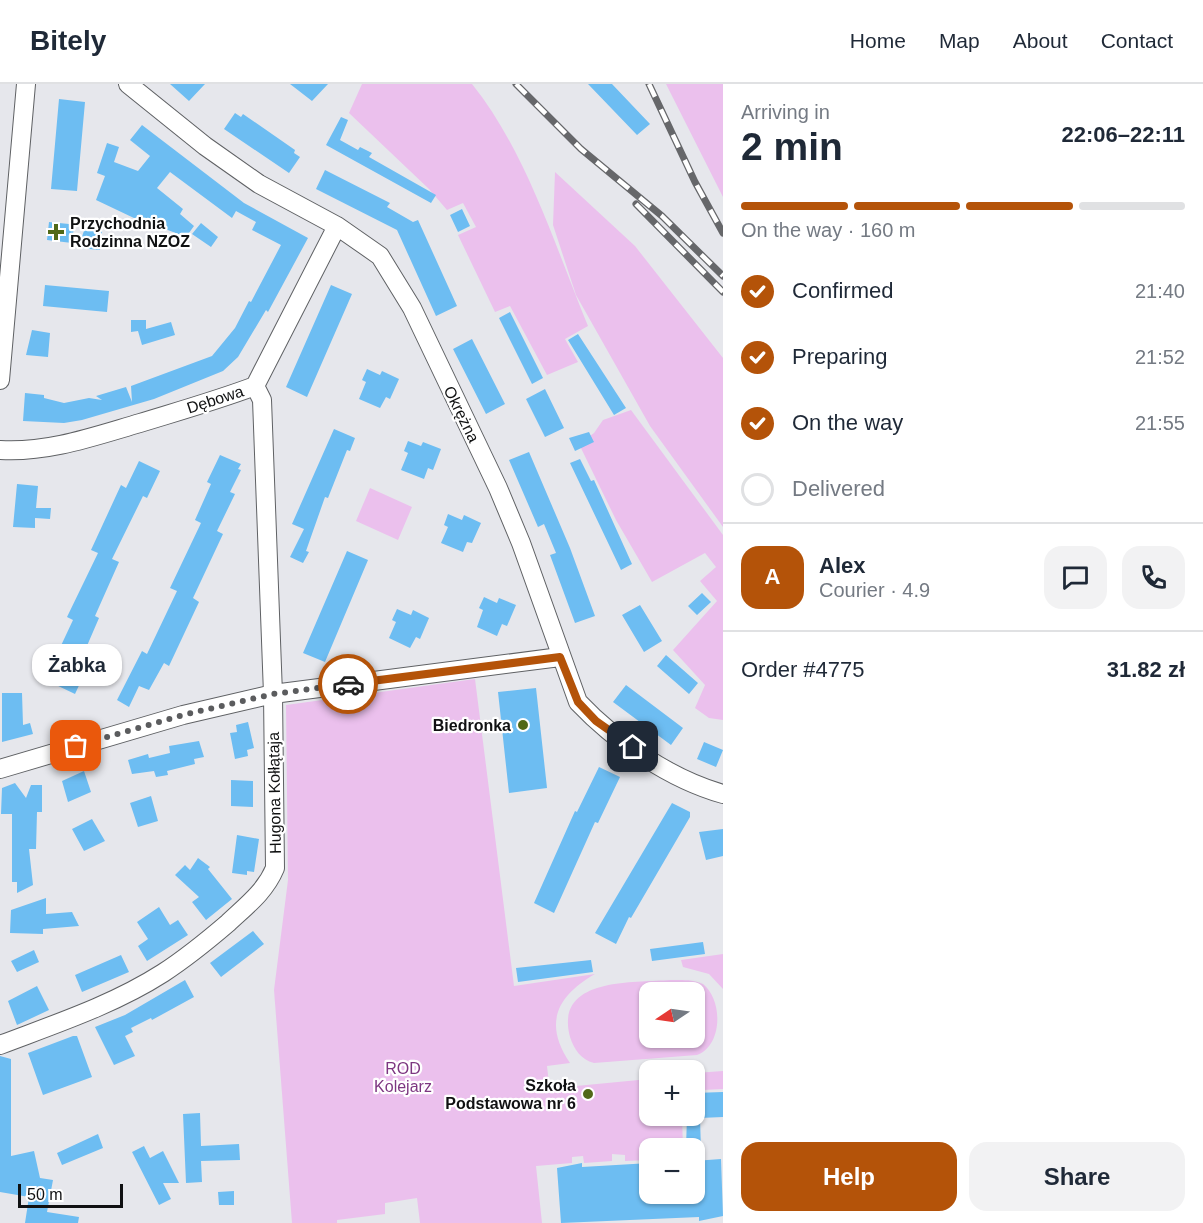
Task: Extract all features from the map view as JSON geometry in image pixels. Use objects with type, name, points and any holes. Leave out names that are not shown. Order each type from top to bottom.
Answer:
[{"type":"street","points":[[0,380],[6,234],[26,84]]},
{"type":"street","name":"Okrężna","points":[[128,84],[206,146],[259,184],[337,226],[380,256],[412,308],[517,534],[578,702],[596,721],[664,768],[702,788],[723,794]]},
{"type":"street","name":"Dębowa","points":[[0,450],[18,451],[80,441],[255,386],[337,226]]},
{"type":"street","name":"Hugona Kołłątaja","points":[[0,1045],[94,1009],[160,975],[192,953],[256,898],[267,884],[275,868],[273,694],[262,400],[255,386]]},
{"type":"street","points":[[0,769],[183,715],[273,694],[560,657]]},
{"type":"green space","points":[[362,84],[472,84],[491,110],[524,169],[588,326],[565,339],[578,362],[547,375],[510,306],[495,312],[458,235],[476,227],[463,203],[447,210],[429,189],[349,113]]},
{"type":"green space","points":[[666,84],[723,84],[723,197]]},
{"type":"green space","points":[[555,172],[635,246],[723,358],[723,527],[650,426],[576,295],[553,225]]},
{"type":"green space","points":[[631,410],[723,535],[723,720],[709,718],[695,708],[705,685],[673,650],[717,601],[700,581],[716,567],[705,553],[652,582],[616,520],[579,444],[594,433],[603,420]]},
{"type":"green space","points":[[370,488],[412,507],[398,540],[356,521]]},
{"type":"green space","name":"ROD Kolejarz","points":[[475,679],[514,986],[595,974],[571,992],[563,1001],[558,1012],[557,1035],[570,1063],[547,1066],[549,1084],[575,1081],[576,1086],[639,1080],[639,1126],[682,1126],[683,1138],[639,1138],[639,1160],[625,1161],[625,1155],[612,1154],[612,1161],[584,1163],[583,1156],[572,1157],[572,1163],[536,1166],[542,1223],[420,1223],[417,1198],[385,1203],[385,1214],[337,1220],[337,1223],[292,1223],[274,990],[288,880],[286,705]]},
{"type":"green space","points":[[723,954],[723,989],[709,974],[683,967],[681,960]]},
{"type":"green space","points":[[682,980],[698,982],[642,982]]},
{"type":"green space","points":[[639,982],[639,1048],[705,1048],[705,986],[710,991],[717,1011],[716,1032],[712,1042],[706,1050],[697,1055],[589,1062],[576,1050],[570,1037],[568,1017],[574,1003],[585,993],[600,987]]},
{"type":"green space","points":[[723,1071],[723,1089],[705,1090],[705,1072]]},
{"type":"building","points":[[170,84],[205,84],[189,101]]},
{"type":"building","points":[[290,84],[328,84],[312,101]]},
{"type":"building","points":[[588,84],[612,84],[650,124],[637,135]]},
{"type":"building","points":[[59,99],[85,102],[77,191],[51,189]]},
{"type":"building","points":[[235,113],[241,117],[243,114],[295,150],[294,153],[300,157],[289,173],[224,129]]},
{"type":"building","points":[[341,117],[348,120],[340,140],[358,150],[360,147],[372,153],[369,157],[436,195],[431,203],[326,145]]},
{"type":"building","points":[[142,125],[244,203],[308,238],[268,312],[266,310],[238,357],[223,371],[154,399],[82,420],[64,423],[23,421],[25,393],[44,395],[44,398],[64,403],[89,398],[102,400],[96,396],[126,387],[132,402],[131,386],[212,356],[235,328],[281,245],[252,230],[256,222],[236,211],[232,218],[170,172],[157,188],[183,209],[180,214],[194,226],[186,237],[147,222],[138,216],[136,219],[96,200],[105,176],[97,173],[107,143],[119,147],[114,162],[138,171],[150,156],[130,140]]},
{"type":"building","points":[[325,170],[390,203],[387,207],[413,222],[418,220],[457,306],[436,316],[397,230],[316,189]]},
{"type":"building","points":[[462,209],[470,226],[458,232],[450,215]]},
{"type":"building","points":[[49,222],[69,224],[69,227],[74,227],[72,243],[47,240]]},
{"type":"building","points":[[201,223],[218,237],[211,247],[192,234]]},
{"type":"building","points":[[85,228],[102,230],[100,250],[78,248]]},
{"type":"building","points":[[45,285],[109,291],[107,312],[43,306]]},
{"type":"building","points":[[331,285],[352,294],[307,397],[286,387]]},
{"type":"building","points":[[510,312],[543,378],[532,384],[499,318]]},
{"type":"building","points":[[131,320],[146,320],[146,329],[171,322],[175,335],[142,345],[138,331],[131,332]]},
{"type":"building","points":[[32,330],[50,333],[48,357],[26,355]]},
{"type":"building","points":[[578,334],[626,408],[614,415],[568,340]]},
{"type":"building","points":[[472,339],[505,404],[486,414],[453,349]]},
{"type":"building","points":[[367,369],[380,375],[382,371],[399,379],[390,399],[386,397],[380,408],[359,399],[366,382],[362,380]]},
{"type":"building","points":[[545,389],[564,428],[545,437],[526,399]]},
{"type":"building","points":[[334,429],[355,438],[350,451],[347,450],[328,498],[325,497],[306,551],[309,552],[303,563],[290,557],[304,529],[292,524]]},
{"type":"building","points":[[589,432],[594,442],[575,451],[569,438]]},
{"type":"building","points":[[408,441],[421,446],[423,442],[441,449],[433,470],[428,468],[424,479],[401,470],[408,453],[404,451]]},
{"type":"building","points":[[529,452],[570,548],[595,616],[575,623],[550,555],[556,553],[544,524],[538,527],[509,460]]},
{"type":"building","points":[[220,455],[241,464],[238,469],[241,470],[230,492],[235,494],[217,531],[223,534],[193,598],[199,602],[169,666],[164,663],[149,690],[139,686],[129,707],[117,700],[142,651],[147,654],[177,591],[170,588],[201,523],[195,520],[211,484],[207,482]]},
{"type":"building","points":[[580,459],[591,481],[594,480],[632,564],[621,570],[570,463]]},
{"type":"building","points":[[139,461],[160,471],[147,498],[143,496],[112,559],[119,562],[95,616],[99,618],[80,662],[88,666],[75,694],[52,683],[65,656],[58,652],[73,620],[67,617],[98,553],[91,550],[121,485],[126,488]]},
{"type":"building","points":[[17,484],[38,486],[36,508],[51,508],[50,519],[35,518],[35,528],[13,527]]},
{"type":"building","points":[[448,514],[462,520],[464,515],[481,523],[472,543],[467,542],[463,552],[441,543],[448,527],[444,525]]},
{"type":"building","points":[[347,551],[368,560],[325,662],[303,653]]},
{"type":"building","points":[[702,593],[711,602],[697,615],[688,606]]},
{"type":"building","points":[[484,597],[497,603],[499,598],[516,605],[507,626],[502,624],[497,636],[477,627],[483,610],[479,608]]},
{"type":"building","points":[[640,605],[662,641],[644,652],[622,615]]},
{"type":"building","points":[[397,609],[411,615],[413,610],[429,618],[420,639],[416,637],[410,648],[389,638],[396,622],[392,620]]},
{"type":"building","points":[[666,655],[698,683],[689,694],[657,666]]},
{"type":"building","points":[[626,685],[683,728],[671,745],[613,702]]},
{"type":"building","points":[[536,688],[547,788],[509,793],[498,692]]},
{"type":"building","points":[[2,693],[22,693],[23,725],[30,723],[33,734],[2,742]]},
{"type":"building","points":[[248,722],[254,748],[247,750],[248,756],[235,759],[230,733],[237,732],[236,725]]},
{"type":"building","points":[[199,741],[204,757],[194,759],[195,764],[167,771],[168,775],[156,777],[154,771],[132,774],[128,760],[148,754],[149,758],[170,753],[169,746]]},
{"type":"building","points":[[704,742],[723,750],[716,767],[697,759]]},
{"type":"building","points":[[599,767],[620,777],[598,823],[595,822],[554,913],[534,903],[575,811],[577,812]]},
{"type":"building","points":[[84,771],[91,792],[68,802],[62,781]]},
{"type":"building","points":[[231,780],[253,781],[253,807],[231,806]]},
{"type":"building","points":[[15,783],[26,798],[31,785],[42,785],[42,812],[37,812],[36,849],[29,849],[33,885],[17,893],[17,882],[12,882],[12,814],[1,814],[2,788]]},
{"type":"building","points":[[151,796],[158,821],[138,827],[130,803]]},
{"type":"building","points":[[672,803],[690,812],[690,817],[631,918],[629,917],[616,944],[595,933]]},
{"type":"building","points":[[92,819],[105,841],[84,851],[72,829]]},
{"type":"building","points":[[723,829],[723,856],[706,860],[699,832]]},
{"type":"building","points":[[237,835],[259,839],[254,872],[247,871],[247,875],[232,873]]},
{"type":"building","points":[[198,858],[210,867],[208,869],[232,899],[206,920],[192,902],[199,897],[175,875],[185,865],[190,870]]},
{"type":"building","points":[[46,898],[46,914],[72,912],[79,926],[43,929],[43,934],[10,933],[11,910]]},
{"type":"building","points":[[159,907],[170,925],[178,920],[188,935],[147,961],[138,946],[148,939],[137,922]]},
{"type":"building","points":[[253,931],[264,944],[221,977],[210,963]]},
{"type":"building","points":[[703,942],[705,954],[652,961],[650,949]]},
{"type":"building","points":[[34,950],[39,962],[17,972],[11,961]]},
{"type":"building","points":[[121,955],[129,972],[82,992],[75,975]]},
{"type":"building","points":[[591,960],[593,972],[518,982],[516,968]]},
{"type":"building","points":[[185,980],[194,997],[152,1020],[151,1018],[131,1028],[133,1032],[125,1036],[135,1056],[114,1065],[95,1027],[125,1015]]},
{"type":"building","points":[[37,986],[49,1010],[17,1025],[8,1001]]},
{"type":"building","points":[[77,1036],[92,1077],[43,1095],[28,1053]]},
{"type":"building","points":[[0,1056],[11,1059],[11,1156],[34,1151],[40,1178],[53,1180],[47,1212],[79,1217],[78,1223],[25,1223],[29,1197],[0,1192]]},
{"type":"building","points":[[723,1092],[723,1117],[705,1118],[705,1093]]},
{"type":"building","points":[[200,1113],[201,1146],[239,1144],[240,1160],[201,1161],[202,1182],[186,1183],[183,1114]]},
{"type":"building","points":[[687,1126],[700,1126],[701,1138],[686,1138]]},
{"type":"building","points":[[98,1134],[103,1148],[62,1165],[57,1153]]},
{"type":"building","points":[[144,1146],[150,1158],[163,1151],[179,1183],[163,1183],[171,1199],[159,1205],[132,1152]]},
{"type":"building","points":[[721,1159],[723,1216],[699,1221],[699,1217],[561,1223],[557,1168],[582,1163],[582,1167],[639,1164],[639,1204],[705,1204],[705,1160]]},
{"type":"building","points":[[234,1191],[234,1205],[219,1205],[218,1192]]},
{"type":"railway","points":[[516,84],[581,149],[662,216],[723,276]]},
{"type":"railway","points":[[649,84],[695,182],[723,233]]},
{"type":"railway","points":[[636,204],[723,292]]},
{"type":"way so far","points":[[76,746],[183,715],[273,694],[348,684]]},
{"type":"place","name":"Przychodnia Rodzinna NZOZ","points":[[56,232]]},
{"type":"place","name":"Biedronka","points":[[523,725]]},
{"type":"place","name":"Żabka","points":[[76,746]]},
{"type":"place","name":"Szkoła Podstawowa nr 6","points":[[588,1094]]},
{"type":"route","points":[[348,684],[560,657],[578,702],[596,721],[633,747]]}]
